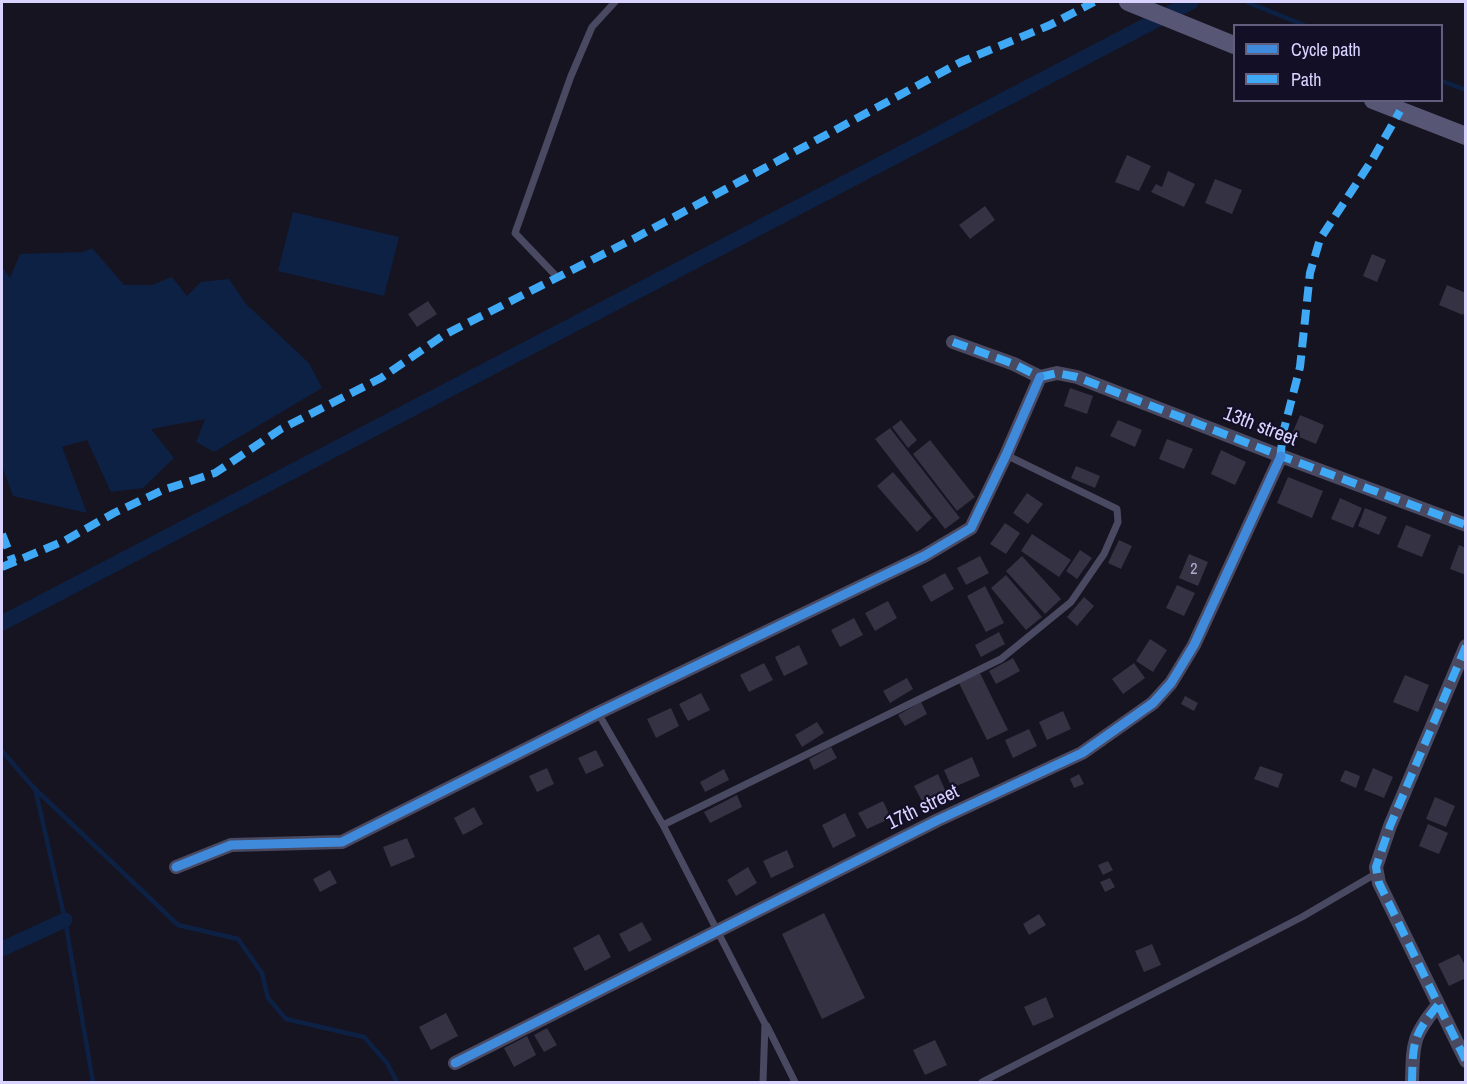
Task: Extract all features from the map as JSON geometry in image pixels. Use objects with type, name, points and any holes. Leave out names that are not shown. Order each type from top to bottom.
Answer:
[{"type":"main road","points":[[1128,2],[1233,45]]},
{"type":"main road","points":[[1378,102],[1466,136]]},
{"type":"street","points":[[176,867],[231,845],[342,842],[598,713],[924,556],[971,528],[1040,377],[1014,364],[953,342]]},
{"type":"street","name":"13th street","points":[[1040,377],[1057,373],[1077,377],[1466,525]]},
{"type":"street","name":"17th street","points":[[455,1062],[938,820],[1082,753],[1153,703],[1171,683],[1194,645],[1281,456]]},
{"type":"street","points":[[1466,646],[1390,826],[1376,867],[1379,883],[1466,1061]]},
{"type":"street","points":[[1412,1083],[1413,1046],[1422,1024],[1438,1005]]},
{"type":"lane","points":[[557,278],[515,233],[571,76],[592,27],[615,2]]},
{"type":"lane","points":[[663,825],[1001,659],[1071,602],[1104,554],[1118,522],[1117,509],[1006,455]]},
{"type":"lane","points":[[598,713],[663,825],[795,1083]]},
{"type":"lane","points":[[982,1083],[1302,917],[1377,873]]},
{"type":"lane","points":[[763,1083],[765,1024]]},
{"type":"water","points":[[293,212],[399,237],[384,296],[278,271]]},
{"type":"water","points":[[92,248],[124,285],[152,285],[172,277],[187,296],[201,282],[229,279],[246,304],[309,363],[322,388],[214,452],[196,442],[205,419],[151,429],[174,458],[143,488],[111,492],[87,440],[62,447],[87,513],[13,496],[2,466],[2,267],[10,278],[20,254],[83,252]]},
{"type":"building","points":[[1127,155],[1151,166],[1139,191],[1115,182]]},
{"type":"building","points":[[1168,171],[1195,184],[1184,207],[1151,192],[1156,184],[1162,187]]},
{"type":"building","points":[[1215,179],[1242,190],[1232,214],[1205,203]]},
{"type":"building","points":[[985,206],[995,220],[970,239],[959,225]]},
{"type":"building","points":[[1372,254],[1386,260],[1377,282],[1363,276]]},
{"type":"building","points":[[1447,285],[1466,293],[1466,309],[1463,315],[1439,305]]},
{"type":"building","points":[[428,301],[437,314],[417,327],[408,314]]},
{"type":"building","points":[[1070,388],[1093,396],[1087,414],[1064,406]]},
{"type":"building","points":[[1300,415],[1324,425],[1316,444],[1292,434]]},
{"type":"building","points":[[901,420],[917,440],[908,448],[892,427]]},
{"type":"building","points":[[1118,420],[1142,430],[1135,447],[1110,436]]},
{"type":"building","points":[[890,428],[960,518],[945,529],[875,439]]},
{"type":"building","points":[[1167,439],[1193,449],[1184,469],[1159,459]]},
{"type":"building","points":[[930,440],[975,497],[957,511],[913,454]]},
{"type":"building","points":[[1221,450],[1246,462],[1235,485],[1211,474]]},
{"type":"building","points":[[1076,466],[1100,476],[1095,488],[1071,478]]},
{"type":"building","points":[[893,472],[932,518],[917,532],[877,486]]},
{"type":"building","points":[[1288,477],[1323,491],[1312,518],[1277,503]]},
{"type":"building","points":[[1027,493],[1043,504],[1028,524],[1013,513]]},
{"type":"building","points":[[1340,498],[1362,508],[1353,528],[1331,519]]},
{"type":"building","points":[[1365,508],[1387,517],[1379,535],[1358,526]]},
{"type":"building","points":[[1005,523],[1020,533],[1006,554],[990,544]]},
{"type":"building","points":[[1406,525],[1431,535],[1422,557],[1397,547]]},
{"type":"building","points":[[1032,534],[1071,560],[1059,577],[1021,551]]},
{"type":"building","points":[[1119,540],[1132,546],[1121,569],[1108,563]]},
{"type":"building","points":[[1459,545],[1466,548],[1466,575],[1450,569]]},
{"type":"building","points":[[1080,550],[1092,558],[1077,579],[1066,571]]},
{"type":"building","points":[[1189,554],[1208,562],[1198,586],[1179,578]]},
{"type":"building","points":[[980,556],[989,573],[966,585],[957,568]]},
{"type":"building","points":[[1022,556],[1061,599],[1045,614],[1006,571]]},
{"type":"building","points":[[945,573],[954,589],[931,602],[922,586]]},
{"type":"building","points":[[1006,575],[1042,617],[1026,630],[991,588]]},
{"type":"building","points":[[1177,585],[1195,593],[1184,616],[1166,608]]},
{"type":"building","points":[[985,586],[1004,623],[986,632],[967,596]]},
{"type":"building","points":[[1084,597],[1094,606],[1077,626],[1067,617]]},
{"type":"building","points":[[888,601],[897,618],[875,631],[865,613]]},
{"type":"building","points":[[854,618],[863,635],[840,647],[831,630]]},
{"type":"building","points":[[999,632],[1005,644],[981,657],[975,645]]},
{"type":"building","points":[[1150,639],[1167,650],[1153,672],[1136,661]]},
{"type":"building","points":[[799,645],[808,664],[784,676],[775,657]]},
{"type":"building","points":[[1013,658],[1020,671],[996,684],[989,671]]},
{"type":"building","points":[[764,663],[773,680],[749,692],[740,675]]},
{"type":"building","points":[[1134,663],[1145,678],[1123,694],[1112,679]]},
{"type":"building","points":[[980,673],[1008,730],[987,740],[959,683]]},
{"type":"building","points":[[1405,675],[1429,685],[1418,712],[1393,702]]},
{"type":"building","points":[[907,678],[913,689],[890,703],[883,691]]},
{"type":"building","points":[[701,693],[710,710],[688,721],[679,704]]},
{"type":"building","points":[[1185,696],[1198,703],[1194,711],[1181,704]]},
{"type":"building","points":[[921,702],[927,714],[905,726],[898,715]]},
{"type":"building","points":[[671,708],[679,726],[656,738],[647,719]]},
{"type":"building","points":[[1063,711],[1071,729],[1047,740],[1039,722]]},
{"type":"building","points":[[817,722],[824,733],[802,747],[795,735]]},
{"type":"building","points":[[1029,729],[1037,746],[1013,758],[1005,740]]},
{"type":"building","points":[[831,747],[837,758],[814,770],[809,759]]},
{"type":"building","points":[[596,750],[604,766],[586,774],[578,758]]},
{"type":"building","points":[[972,757],[980,776],[952,788],[944,770]]},
{"type":"building","points":[[1260,766],[1283,774],[1278,788],[1254,779]]},
{"type":"building","points":[[547,768],[554,784],[537,792],[529,776]]},
{"type":"building","points":[[1373,768],[1393,777],[1384,798],[1364,790]]},
{"type":"building","points":[[724,769],[729,780],[705,792],[700,782]]},
{"type":"building","points":[[1345,770],[1360,776],[1356,788],[1340,781]]},
{"type":"building","points":[[938,774],[946,792],[923,803],[914,786]]},
{"type":"building","points":[[1079,774],[1084,784],[1074,788],[1070,779]]},
{"type":"building","points":[[737,795],[742,807],[710,823],[704,812]]},
{"type":"building","points":[[1435,797],[1455,806],[1446,827],[1426,819]]},
{"type":"building","points":[[883,801],[891,818],[867,829],[858,813]]},
{"type":"building","points":[[474,807],[483,824],[463,835],[454,818]]},
{"type":"building","points":[[845,813],[856,836],[833,848],[822,825]]},
{"type":"building","points":[[1428,824],[1448,833],[1439,854],[1419,846]]},
{"type":"building","points":[[407,838],[415,857],[391,867],[383,847]]},
{"type":"building","points":[[787,850],[794,867],[771,878],[763,861]]},
{"type":"building","points":[[1108,861],[1113,870],[1103,875],[1098,865]]},
{"type":"building","points":[[748,867],[757,883],[736,896],[727,880]]},
{"type":"building","points":[[330,870],[337,883],[320,892],[313,879]]},
{"type":"building","points":[[1110,878],[1115,887],[1105,892],[1100,882]]},
{"type":"building","points":[[824,913],[865,998],[822,1019],[782,934]]},
{"type":"building","points":[[1039,914],[1046,925],[1029,935],[1023,924]]},
{"type":"building","points":[[642,922],[652,940],[629,952],[619,934]]},
{"type":"building","points":[[599,934],[611,957],[585,971],[573,948]]},
{"type":"building","points":[[1152,944],[1161,965],[1144,972],[1135,951]]},
{"type":"building","points":[[1459,954],[1466,967],[1466,978],[1449,986],[1438,964]]},
{"type":"building","points":[[1046,997],[1054,1017],[1033,1026],[1024,1007]]},
{"type":"building","points":[[446,1013],[458,1036],[431,1050],[419,1027]]},
{"type":"building","points":[[547,1028],[557,1045],[544,1052],[534,1035]]},
{"type":"building","points":[[527,1036],[536,1055],[514,1067],[504,1048]]},
{"type":"building","points":[[935,1040],[947,1065],[925,1075],[913,1050]]},
{"type":"waterway","points":[[2,623],[1191,2]]},
{"type":"waterway","points":[[1247,2],[1301,24]]},
{"type":"waterway","points":[[1443,81],[1466,90]]},
{"type":"waterway","points":[[2,751],[34,788],[178,925],[238,939],[262,973],[268,998],[286,1019],[364,1037],[387,1063],[397,1082]]},
{"type":"waterway","points":[[35,788],[65,920],[93,1082]]},
{"type":"waterway","points":[[2,949],[65,920]]},
{"type":"marked path","points":[[2,567],[64,541],[114,513],[163,490],[215,473],[281,429],[381,378],[444,335],[637,237],[961,62],[1050,25],[1094,2]]},
{"type":"marked path","points":[[1280,460],[1283,433],[1300,367],[1310,273],[1320,239],[1372,160],[1400,111]]},
{"type":"marked path","points":[[953,342],[1014,364],[1040,377]]},
{"type":"marked path","points":[[1040,377],[1057,373],[1077,377],[1466,525]]},
{"type":"marked path","points":[[2,534],[13,562]]},
{"type":"marked path","points":[[1466,646],[1390,826],[1376,867],[1379,883],[1466,1061]]},
{"type":"marked path","points":[[1412,1082],[1416,1041],[1423,1025],[1438,1005]]},
{"type":"cycle path","points":[[176,867],[231,845],[342,842],[598,713],[924,556],[971,528],[1040,377]]},
{"type":"cycle path","points":[[455,1063],[938,820],[1082,753],[1153,703],[1171,683],[1194,645],[1281,456]]}]
